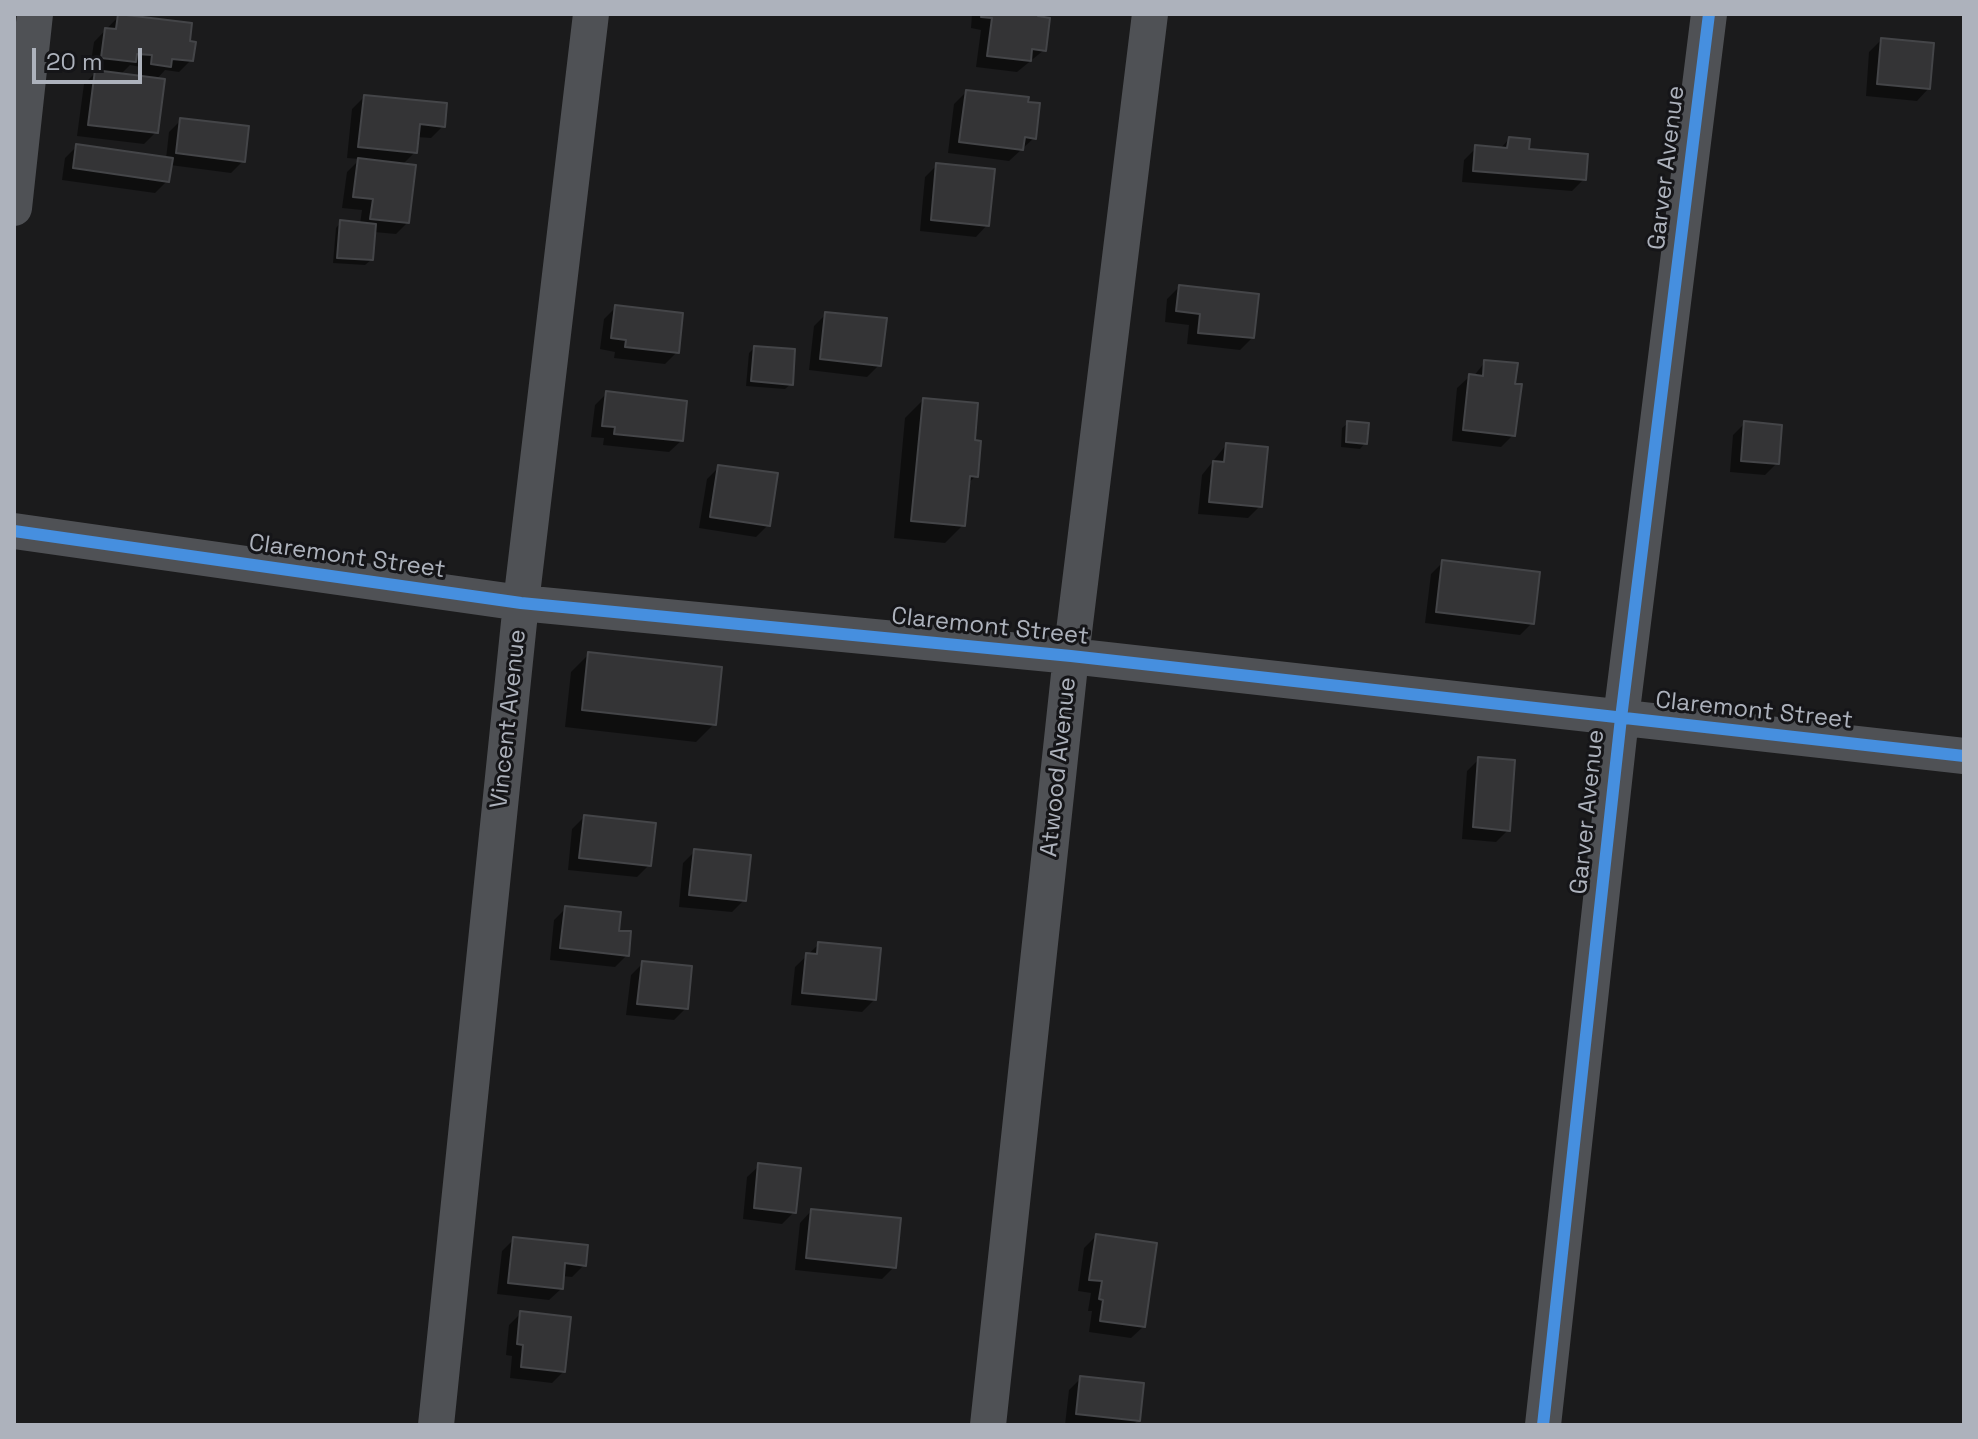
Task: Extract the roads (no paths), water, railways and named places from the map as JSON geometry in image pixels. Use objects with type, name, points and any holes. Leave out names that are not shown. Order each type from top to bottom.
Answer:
[{"type":"street","points":[[14,208],[35,14]]},
{"type":"street","name":"Vincent Avenue","points":[[436,1425],[521,603],[591,14]]},
{"type":"street","name":"Atwood Avenue","points":[[988,1425],[1071,656],[1150,14]]},
{"type":"street","name":"Garver Avenue","points":[[1543,1425],[1621,718],[1709,14]]},
{"type":"street","name":"Claremont Street","points":[[14,531],[521,603],[1071,656],[1964,756]]}]
